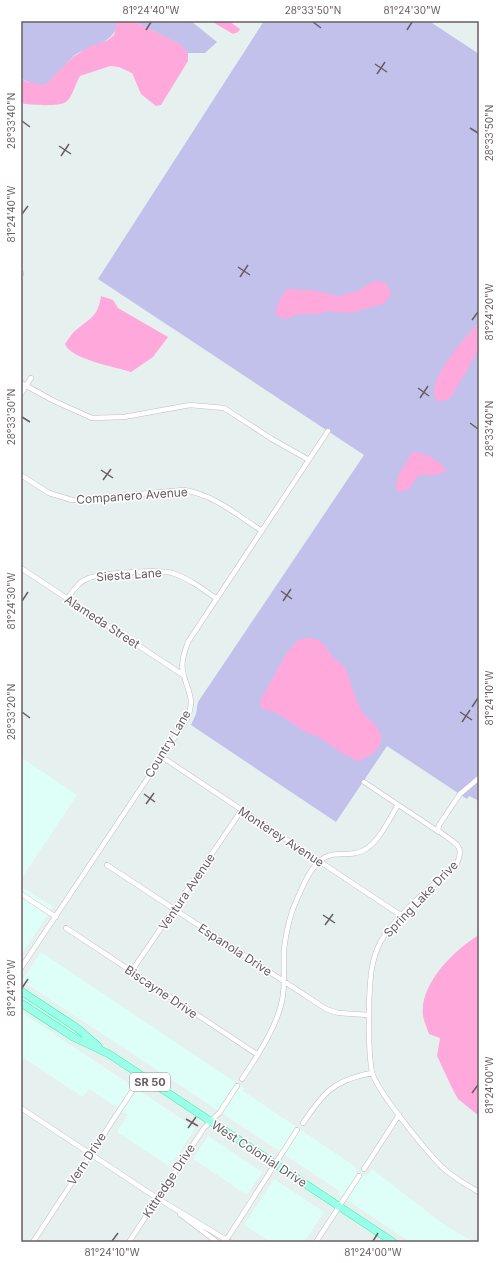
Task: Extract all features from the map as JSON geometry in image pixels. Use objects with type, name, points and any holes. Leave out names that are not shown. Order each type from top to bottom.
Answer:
[{"type":"highway","name":"West Colonial Drive","points":[[21,991],[77,1028],[106,1053]]},
{"type":"highway","name":"West Colonial Drive","points":[[21,1003],[73,1037],[106,1053],[142,1076],[393,1242]]},
{"type":"street","points":[[21,394],[23,385],[31,378]]},
{"type":"street","points":[[23,385],[54,402],[92,418],[124,417],[190,405],[224,408],[272,439],[309,460]]},
{"type":"street","name":"Country Lane","points":[[21,968],[162,757],[190,711],[191,694],[183,675],[182,664],[188,642],[328,431]]},
{"type":"street","name":"Companero Avenue","points":[[21,475],[49,493],[72,500],[184,490],[199,493],[214,499],[262,531]]},
{"type":"street","name":"Alameda Street","points":[[21,568],[183,675]]},
{"type":"street","name":"Siesta Lane","points":[[67,599],[76,587],[88,578],[155,571],[171,573],[187,579],[217,599]]},
{"type":"street","name":"Monterey Avenue","points":[[162,757],[241,811],[402,916]]},
{"type":"street","points":[[441,833],[438,830],[439,825],[460,794],[479,778]]},
{"type":"street","points":[[364,782],[441,833]]},
{"type":"street","points":[[242,1079],[258,1055],[279,1008],[284,982],[284,949],[289,922],[296,900],[318,861],[330,855],[350,854],[365,850],[372,844],[398,805]]},
{"type":"street","name":"Ventura Avenue","points":[[131,972],[241,811]]},
{"type":"street","name":"Spring Lake Drive","points":[[441,833],[458,845],[460,849],[460,858],[457,863],[402,916],[382,940],[375,955],[370,976],[369,1015],[372,1073],[378,1086],[399,1115],[442,1167],[458,1180],[479,1192]]},
{"type":"street","name":"Espanola Drive","points":[[107,865],[326,1009],[338,1013],[369,1015]]},
{"type":"street","points":[[21,894],[56,917]]},
{"type":"street","name":"Biscayne Drive","points":[[66,928],[258,1055]]},
{"type":"street","points":[[303,1123],[318,1101],[331,1089],[343,1081],[372,1073]]},
{"type":"street","name":"Vern Drive","points":[[33,1242],[142,1076]]},
{"type":"street","name":"Kittredge Drive","points":[[129,1242],[204,1128],[220,1112],[237,1086]]},
{"type":"street","points":[[21,1115],[23,1109],[157,1198],[227,1241],[297,1130]]},
{"type":"street","points":[[364,1168],[399,1115]]},
{"type":"street","points":[[316,1242],[359,1176]]},
{"type":"street","points":[[157,1198],[217,1242]]},
{"type":"shaded area","points":[[21,21],[117,21],[116,29],[113,35],[102,43],[75,55],[52,80],[44,85],[38,85],[32,84],[21,78]]},
{"type":"shaded area","points":[[117,21],[133,21],[180,44],[188,53],[188,61],[161,105],[156,106],[141,94],[132,73],[119,67],[110,66],[80,76],[70,97],[62,104],[44,105],[21,103],[21,78],[27,82],[45,85],[73,57],[87,48],[108,40],[114,35]]},
{"type":"shaded area","points":[[133,21],[191,21],[217,42],[205,53],[188,53],[179,44]]},
{"type":"shaded area","points":[[211,21],[229,21],[240,29],[238,32],[233,34]]},
{"type":"shaded area","points":[[264,21],[429,21],[479,54],[479,801],[469,796],[467,799],[387,746],[336,822],[191,725],[196,714],[198,702],[364,455],[98,279]]},
{"type":"shaded area","points":[[374,281],[384,282],[390,290],[391,295],[383,304],[351,313],[329,311],[318,314],[298,314],[286,319],[277,316],[275,312],[280,299],[287,289],[311,290],[338,296],[358,291]]},
{"type":"shaded area","points":[[101,296],[113,300],[118,308],[168,337],[153,357],[131,372],[84,358],[75,354],[65,344],[71,335],[95,313],[100,303]]},
{"type":"shaded area","points":[[479,322],[479,349],[453,394],[448,400],[438,401],[434,394],[435,384],[440,372],[457,348]]},
{"type":"shaded area","points":[[412,452],[431,457],[440,463],[446,470],[436,475],[418,476],[409,489],[399,492],[396,488],[396,483]]},
{"type":"shaded area","points":[[306,638],[316,639],[322,642],[333,657],[344,666],[360,708],[380,732],[380,744],[370,756],[356,761],[317,736],[307,733],[275,712],[262,709],[260,701],[286,654],[297,641]]},
{"type":"shaded area","points":[[21,757],[77,795],[21,879]]},
{"type":"shaded area","points":[[21,886],[53,907],[21,955]]},
{"type":"shaded area","points":[[479,935],[479,1116],[458,1099],[453,1090],[437,1056],[440,1038],[429,1034],[423,1016],[423,1004],[432,980],[440,969],[459,949]]},
{"type":"shaded area","points":[[41,952],[244,1088],[243,1091],[356,1167],[356,1172],[360,1175],[368,1175],[372,1169],[443,1224],[474,1242],[410,1242],[338,1194],[340,1191],[22,981]]},
{"type":"shaded area","points":[[21,1012],[195,1128],[170,1167],[117,1132],[128,1115],[89,1089],[83,1097],[21,1056]]},
{"type":"shaded area","points":[[208,1136],[262,1172],[247,1195],[193,1159]]},
{"type":"shaded area","points":[[274,1179],[324,1212],[304,1242],[270,1242],[244,1225]]}]
